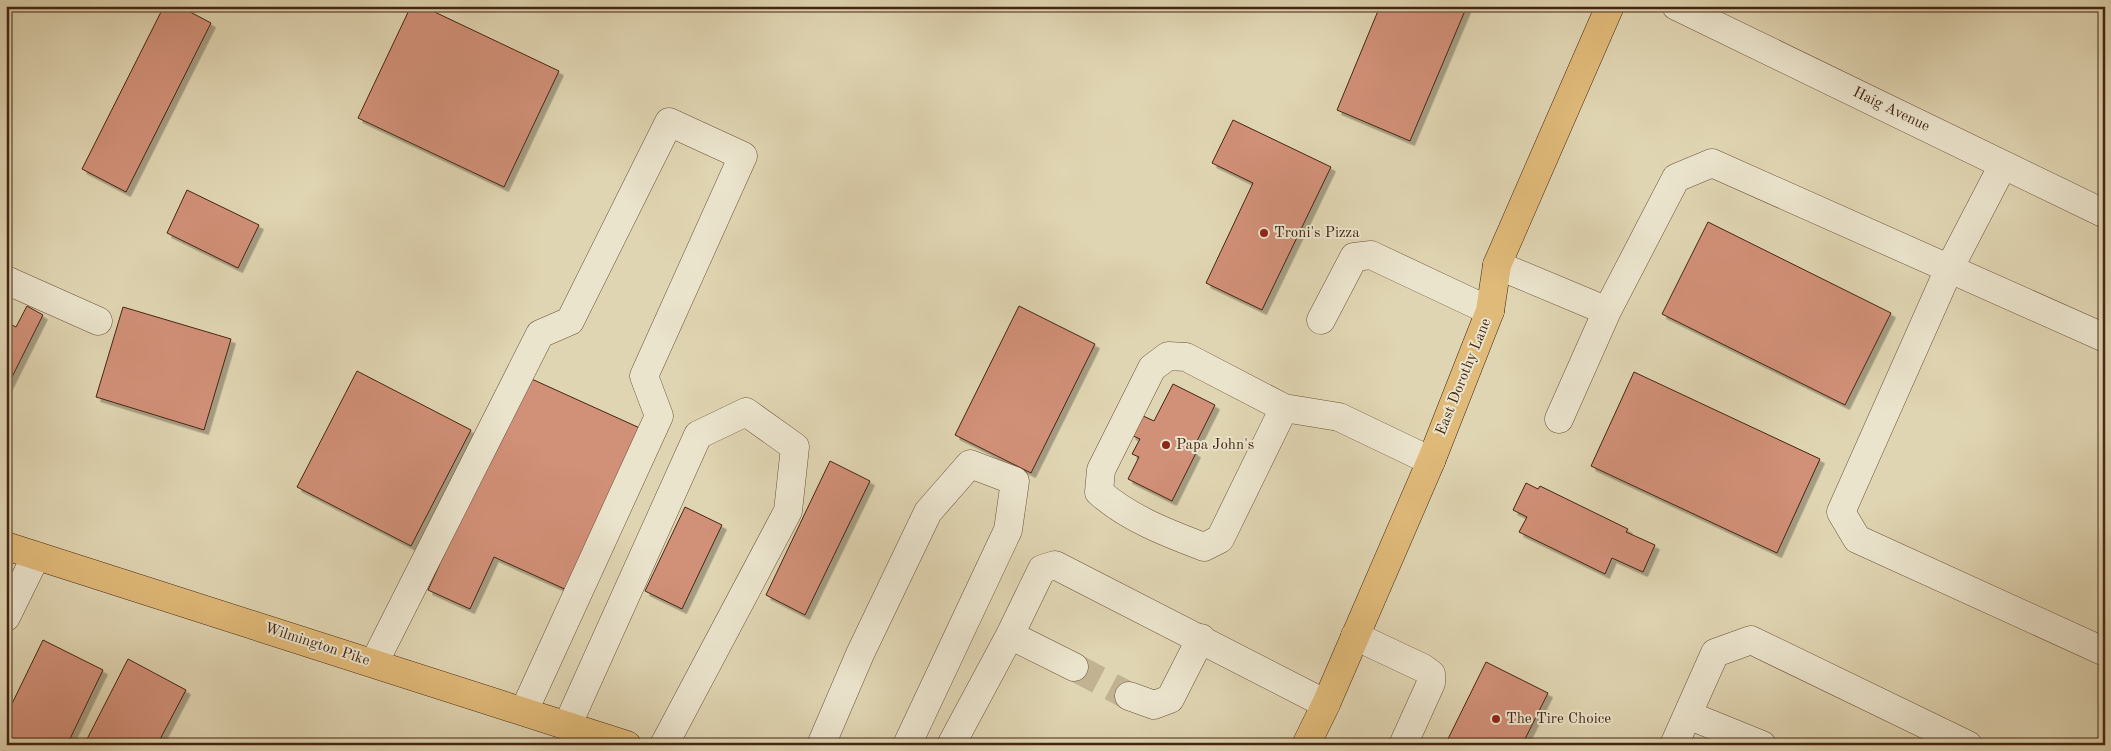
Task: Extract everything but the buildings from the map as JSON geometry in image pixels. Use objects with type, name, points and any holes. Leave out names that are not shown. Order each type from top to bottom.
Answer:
[{"type":"main road","name":"East Dorothy Lane","points":[[1306,745],[1326,704],[1431,461],[1490,311],[1497,265],[1610,6]]},
{"type":"main road","name":"Wilmington Pike","points":[[6,546],[627,745]]},
{"type":"street","name":"Haig Avenue","points":[[1676,6],[2105,214]]},
{"type":"street","points":[[374,663],[540,334],[570,321],[669,122],[743,156],[644,376],[659,416],[524,711]]},
{"type":"street","points":[[1559,418],[1607,311],[1676,178],[1712,163],[2105,338]]},
{"type":"street","points":[[2003,165],[1949,269],[1841,512],[1857,539],[2105,652]]},
{"type":"street","points":[[1321,320],[1354,257],[1371,255],[1490,311]]},
{"type":"street","points":[[1497,265],[1607,311]]},
{"type":"street","points":[[6,280],[98,321]]},
{"type":"street","points":[[1284,408],[1220,539],[1204,546],[1181,538],[1116,507],[1099,492],[1101,470],[1152,368],[1168,356],[1186,357],[1284,408],[1339,417],[1431,461]]},
{"type":"street","points":[[567,726],[698,436],[746,412],[795,447],[788,511],[664,745]]},
{"type":"street","points":[[821,745],[860,654],[928,512],[970,464],[1014,481],[1008,530],[907,745]]},
{"type":"street","points":[[6,617],[36,556]]},
{"type":"street","points":[[951,745],[1010,635],[1042,569],[1055,565],[1201,638],[1326,704]]},
{"type":"street","points":[[1010,635],[1074,667]]},
{"type":"street","points":[[1355,636],[1423,668],[1431,674],[1431,683],[1403,745]]},
{"type":"street","points":[[1129,696],[1154,705],[1170,699],[1201,638]]},
{"type":"street","points":[[1674,745],[1715,653],[1751,640],[1968,745]]},
{"type":"street","points":[[1688,715],[1762,745]]},
{"type":"tunnel","points":[[1074,667],[1129,696]]},
{"type":"place","name":"Troni's Pizza","points":[[1264,233]]},
{"type":"place","name":"Papa John's","points":[[1166,445]]},
{"type":"place","name":"The Tire Choice","points":[[1496,719]]}]
